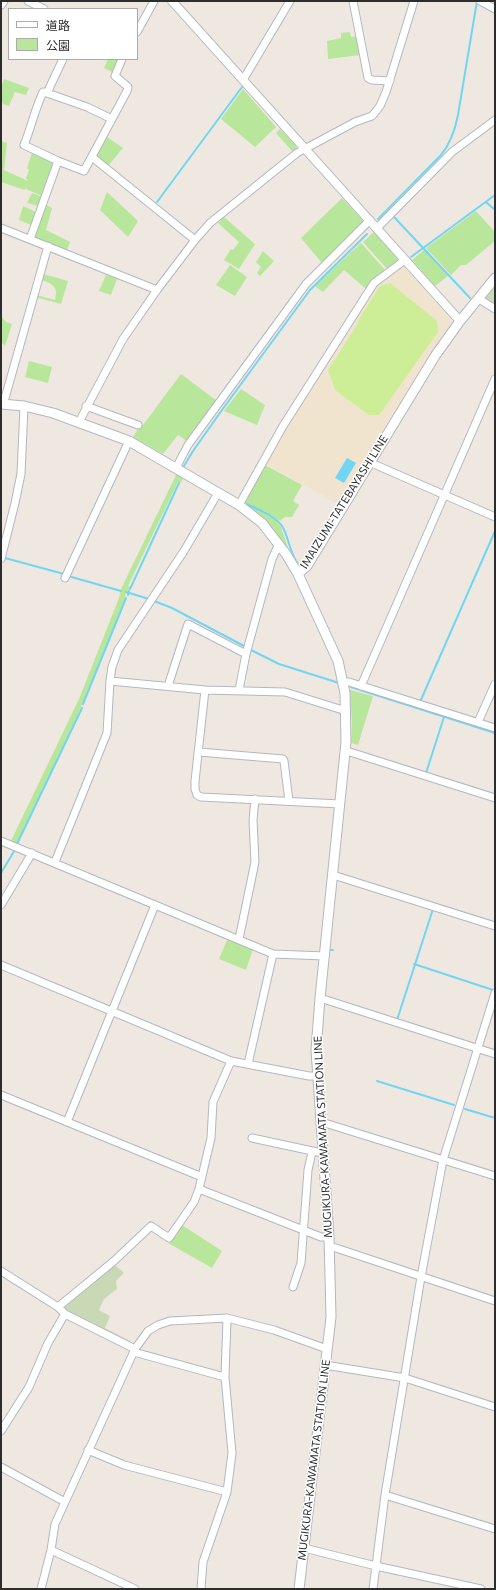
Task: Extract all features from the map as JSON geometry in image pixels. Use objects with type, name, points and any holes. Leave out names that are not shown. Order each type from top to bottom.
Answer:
[{"type":"main road","name":"IMAIZUMI-TATEBAYASHI LINE","points":[[3,404],[24,406],[53,413],[79,422],[129,441],[176,468],[240,505],[262,523],[279,544],[298,574],[307,566],[368,462],[435,356],[460,321],[495,278]]},
{"type":"main road","name":"MUGIKURA-KAWAMATA STATION LINE","points":[[298,574],[333,648],[343,682],[346,711],[345,752],[316,1050],[329,1247],[331,1317],[299,1589]]},
{"type":"street","points":[[28,1],[42,8]]},
{"type":"street","points":[[138,30],[154,1]]},
{"type":"street","points":[[172,1],[460,321]]},
{"type":"street","points":[[243,80],[290,1]]},
{"type":"street","points":[[353,1],[368,78],[372,80],[390,81]]},
{"type":"street","points":[[79,422],[86,406],[123,340],[156,290],[195,240],[210,224],[297,153],[355,122],[372,116],[380,106],[390,81],[414,1]]},
{"type":"street","points":[[480,1],[495,9]]},
{"type":"street","points":[[47,93],[64,60]]},
{"type":"street","points":[[112,119],[87,107],[43,92],[24,145],[84,171],[112,119],[128,87],[115,76],[122,60]]},
{"type":"street","points":[[377,228],[452,152],[495,120]]},
{"type":"street","points":[[92,157],[195,240]]},
{"type":"street","points":[[30,239],[58,161]]},
{"type":"street","points":[[176,468],[188,445],[306,284],[370,220]]},
{"type":"street","points":[[1,228],[156,290]]},
{"type":"street","points":[[3,404],[48,246]]},
{"type":"street","points":[[240,505],[284,426],[374,283],[405,260]]},
{"type":"street","points":[[479,299],[495,309]]},
{"type":"street","points":[[361,686],[495,379]]},
{"type":"street","points":[[1,559],[15,503],[20,474],[24,406]]},
{"type":"street","points":[[86,406],[138,425]]},
{"type":"street","points":[[66,578],[129,441]]},
{"type":"street","points":[[368,462],[495,517]]},
{"type":"street","points":[[55,862],[107,733],[112,667],[122,643],[184,551],[218,493]]},
{"type":"street","points":[[239,690],[246,654],[272,559],[279,544]]},
{"type":"street","points":[[168,686],[188,624],[246,654]]},
{"type":"street","points":[[110,681],[205,690],[285,692],[346,711]]},
{"type":"street","points":[[343,682],[361,686],[495,728]]},
{"type":"street","points":[[478,722],[495,684]]},
{"type":"street","points":[[205,690],[195,785],[197,795],[201,797],[340,804]]},
{"type":"street","points":[[199,752],[282,759],[284,761],[289,801]]},
{"type":"street","points":[[345,752],[350,752],[495,798]]},
{"type":"street","points":[[239,939],[255,862],[253,820],[255,799]]},
{"type":"street","points":[[1,840],[273,954],[324,956]]},
{"type":"street","points":[[1,905],[32,853]]},
{"type":"street","points":[[333,875],[495,926]]},
{"type":"street","points":[[67,1122],[155,905]]},
{"type":"street","points":[[248,1064],[273,954]]},
{"type":"street","points":[[1,965],[231,1061],[309,1076],[318,1076]]},
{"type":"street","points":[[373,1589],[385,1495],[421,1277],[443,1160],[495,993]]},
{"type":"street","points":[[320,998],[495,1054]]},
{"type":"street","points":[[58,1307],[114,1261],[151,1226],[169,1238],[194,1202],[199,1189],[211,1138],[214,1102],[231,1061]]},
{"type":"street","points":[[1,1095],[202,1177]]},
{"type":"street","points":[[321,1123],[495,1176]]},
{"type":"street","points":[[252,1138],[312,1152],[323,1151]]},
{"type":"street","points":[[293,1287],[301,1263],[308,1170],[312,1152]]},
{"type":"street","points":[[199,1189],[321,1237],[328,1237]]},
{"type":"street","points":[[329,1247],[495,1300]]},
{"type":"street","points":[[1,1272],[58,1307],[65,1314],[135,1351],[225,1377]]},
{"type":"street","points":[[1,1431],[29,1387],[48,1343],[65,1314]]},
{"type":"street","points":[[41,1589],[52,1550],[55,1524],[135,1351],[148,1331],[170,1320],[227,1318],[274,1330],[327,1349]]},
{"type":"street","points":[[201,1589],[203,1562],[227,1492],[232,1447],[225,1377],[227,1318]]},
{"type":"street","points":[[325,1366],[405,1378],[495,1407]]},
{"type":"street","points":[[88,1450],[124,1465],[227,1492]]},
{"type":"street","points":[[1,1467],[65,1502]]},
{"type":"street","points":[[385,1495],[495,1529]]},
{"type":"street","points":[[304,1548],[376,1566],[481,1589]]},
{"type":"street","points":[[52,1550],[135,1589]]},
{"type":"shaded area","points":[[401,267],[405,268],[450,319],[451,327],[432,351],[382,430],[338,504],[266,464],[339,341],[377,285]]},
{"type":"green space","points":[[350,32],[351,37],[358,36],[360,55],[328,59],[327,41],[341,38],[341,33]]},
{"type":"green space","points":[[108,60],[120,60],[114,73],[104,68]]},
{"type":"green space","points":[[4,79],[29,88],[26,95],[15,92],[9,106],[3,104],[2,102],[1,106],[1,88]]},
{"type":"green space","points":[[243,89],[276,127],[255,147],[221,119]]},
{"type":"green space","points":[[280,129],[296,146],[295,151],[293,152],[276,133]]},
{"type":"green space","points":[[107,137],[123,148],[108,166],[100,161],[97,155]]},
{"type":"green space","points":[[1,141],[7,143],[4,170],[28,181],[26,178],[29,170],[27,168],[32,153],[52,161],[54,164],[42,196],[26,189],[27,183],[25,190],[1,182]]},
{"type":"green space","points":[[107,192],[138,221],[128,237],[100,210]]},
{"type":"green space","points":[[32,193],[42,197],[39,206],[27,203]]},
{"type":"green space","points":[[342,198],[365,223],[323,264],[301,238]]},
{"type":"green space","points":[[45,204],[52,208],[46,230],[70,242],[67,250],[34,237]]},
{"type":"green space","points":[[23,206],[36,212],[31,225],[19,220]]},
{"type":"green space","points":[[476,211],[495,232],[495,241],[466,265],[461,265],[451,275],[426,248]]},
{"type":"green space","points":[[224,217],[255,244],[239,269],[224,260],[231,249],[233,250],[239,242],[218,223]]},
{"type":"green space","points":[[374,232],[399,261],[388,270],[363,242]]},
{"type":"green space","points":[[361,243],[386,271],[366,289],[344,270],[323,292],[315,286]]},
{"type":"green space","points":[[424,250],[448,276],[435,286],[412,260]]},
{"type":"green space","points":[[263,251],[274,261],[260,276],[257,273],[261,267],[256,262]]},
{"type":"green space","points":[[230,265],[247,277],[235,296],[216,285]]},
{"type":"green space","points":[[43,274],[68,281],[61,304],[35,297],[36,295],[55,300],[56,292],[54,286],[41,280]]},
{"type":"green space","points":[[106,275],[117,279],[111,295],[99,291]]},
{"type":"green space","points":[[390,283],[437,321],[438,332],[379,415],[369,415],[335,390],[328,370],[380,286]]},
{"type":"green space","points":[[495,285],[495,305],[486,300],[485,297]]},
{"type":"green space","points":[[1,316],[6,322],[12,324],[5,346],[1,342]]},
{"type":"green space","points":[[29,361],[52,367],[48,383],[25,377]]},
{"type":"green space","points":[[181,374],[217,401],[188,442],[178,435],[163,454],[133,437],[141,424],[143,425]]},
{"type":"green space","points":[[241,389],[265,405],[257,425],[224,411]]},
{"type":"green space","points":[[265,465],[302,485],[293,501],[299,505],[292,517],[285,517],[280,521],[266,512],[246,504],[274,519],[281,527],[289,551],[266,521],[244,503]]},
{"type":"green space","points":[[177,473],[184,477],[181,483],[178,482],[128,586],[130,587],[128,591],[126,591],[125,599],[72,729],[17,844],[11,841],[79,699],[119,598],[121,589]]},
{"type":"green space","points":[[350,690],[373,696],[358,745],[351,743],[352,724]]},
{"type":"green space","points":[[228,938],[253,949],[246,970],[219,959]]},
{"type":"green space","points":[[182,1225],[222,1251],[212,1268],[168,1243]]},
{"type":"green space","points":[[115,1265],[124,1273],[116,1281],[117,1289],[104,1299],[99,1310],[110,1316],[105,1328],[130,1341],[129,1344],[74,1316],[64,1308]]},
{"type":"water","points":[[347,458],[356,463],[344,483],[335,478]]},
{"type":"waterway","points":[[378,219],[441,155],[450,141],[458,115],[477,1]]},
{"type":"waterway","points":[[157,202],[242,87]]},
{"type":"waterway","points":[[411,257],[495,195]]},
{"type":"waterway","points":[[486,202],[495,210]]},
{"type":"waterway","points":[[394,217],[470,298]]},
{"type":"waterway","points":[[184,466],[222,410],[310,290],[367,234]]},
{"type":"waterway","points":[[130,589],[179,483]]},
{"type":"waterway","points":[[247,504],[279,522],[298,564]]},
{"type":"waterway","points":[[420,702],[495,531]]},
{"type":"waterway","points":[[5,558],[64,574]]},
{"type":"waterway","points":[[68,576],[121,591]]},
{"type":"waterway","points":[[128,595],[129,591]]},
{"type":"waterway","points":[[126,592],[149,599]]},
{"type":"waterway","points":[[83,704],[126,598]]},
{"type":"waterway","points":[[154,601],[172,608],[246,647]]},
{"type":"waterway","points":[[249,649],[279,664],[339,683]]},
{"type":"waterway","points":[[351,687],[495,733]]},
{"type":"waterway","points":[[17,844],[82,708]]},
{"type":"waterway","points":[[426,773],[444,717]]},
{"type":"waterway","points":[[1,873],[16,848]]},
{"type":"waterway","points":[[397,1020],[433,909]]},
{"type":"waterway","points":[[414,964],[493,990]]},
{"type":"waterway","points":[[377,1081],[454,1105]]},
{"type":"waterway","points":[[465,1109],[495,1118]]}]
